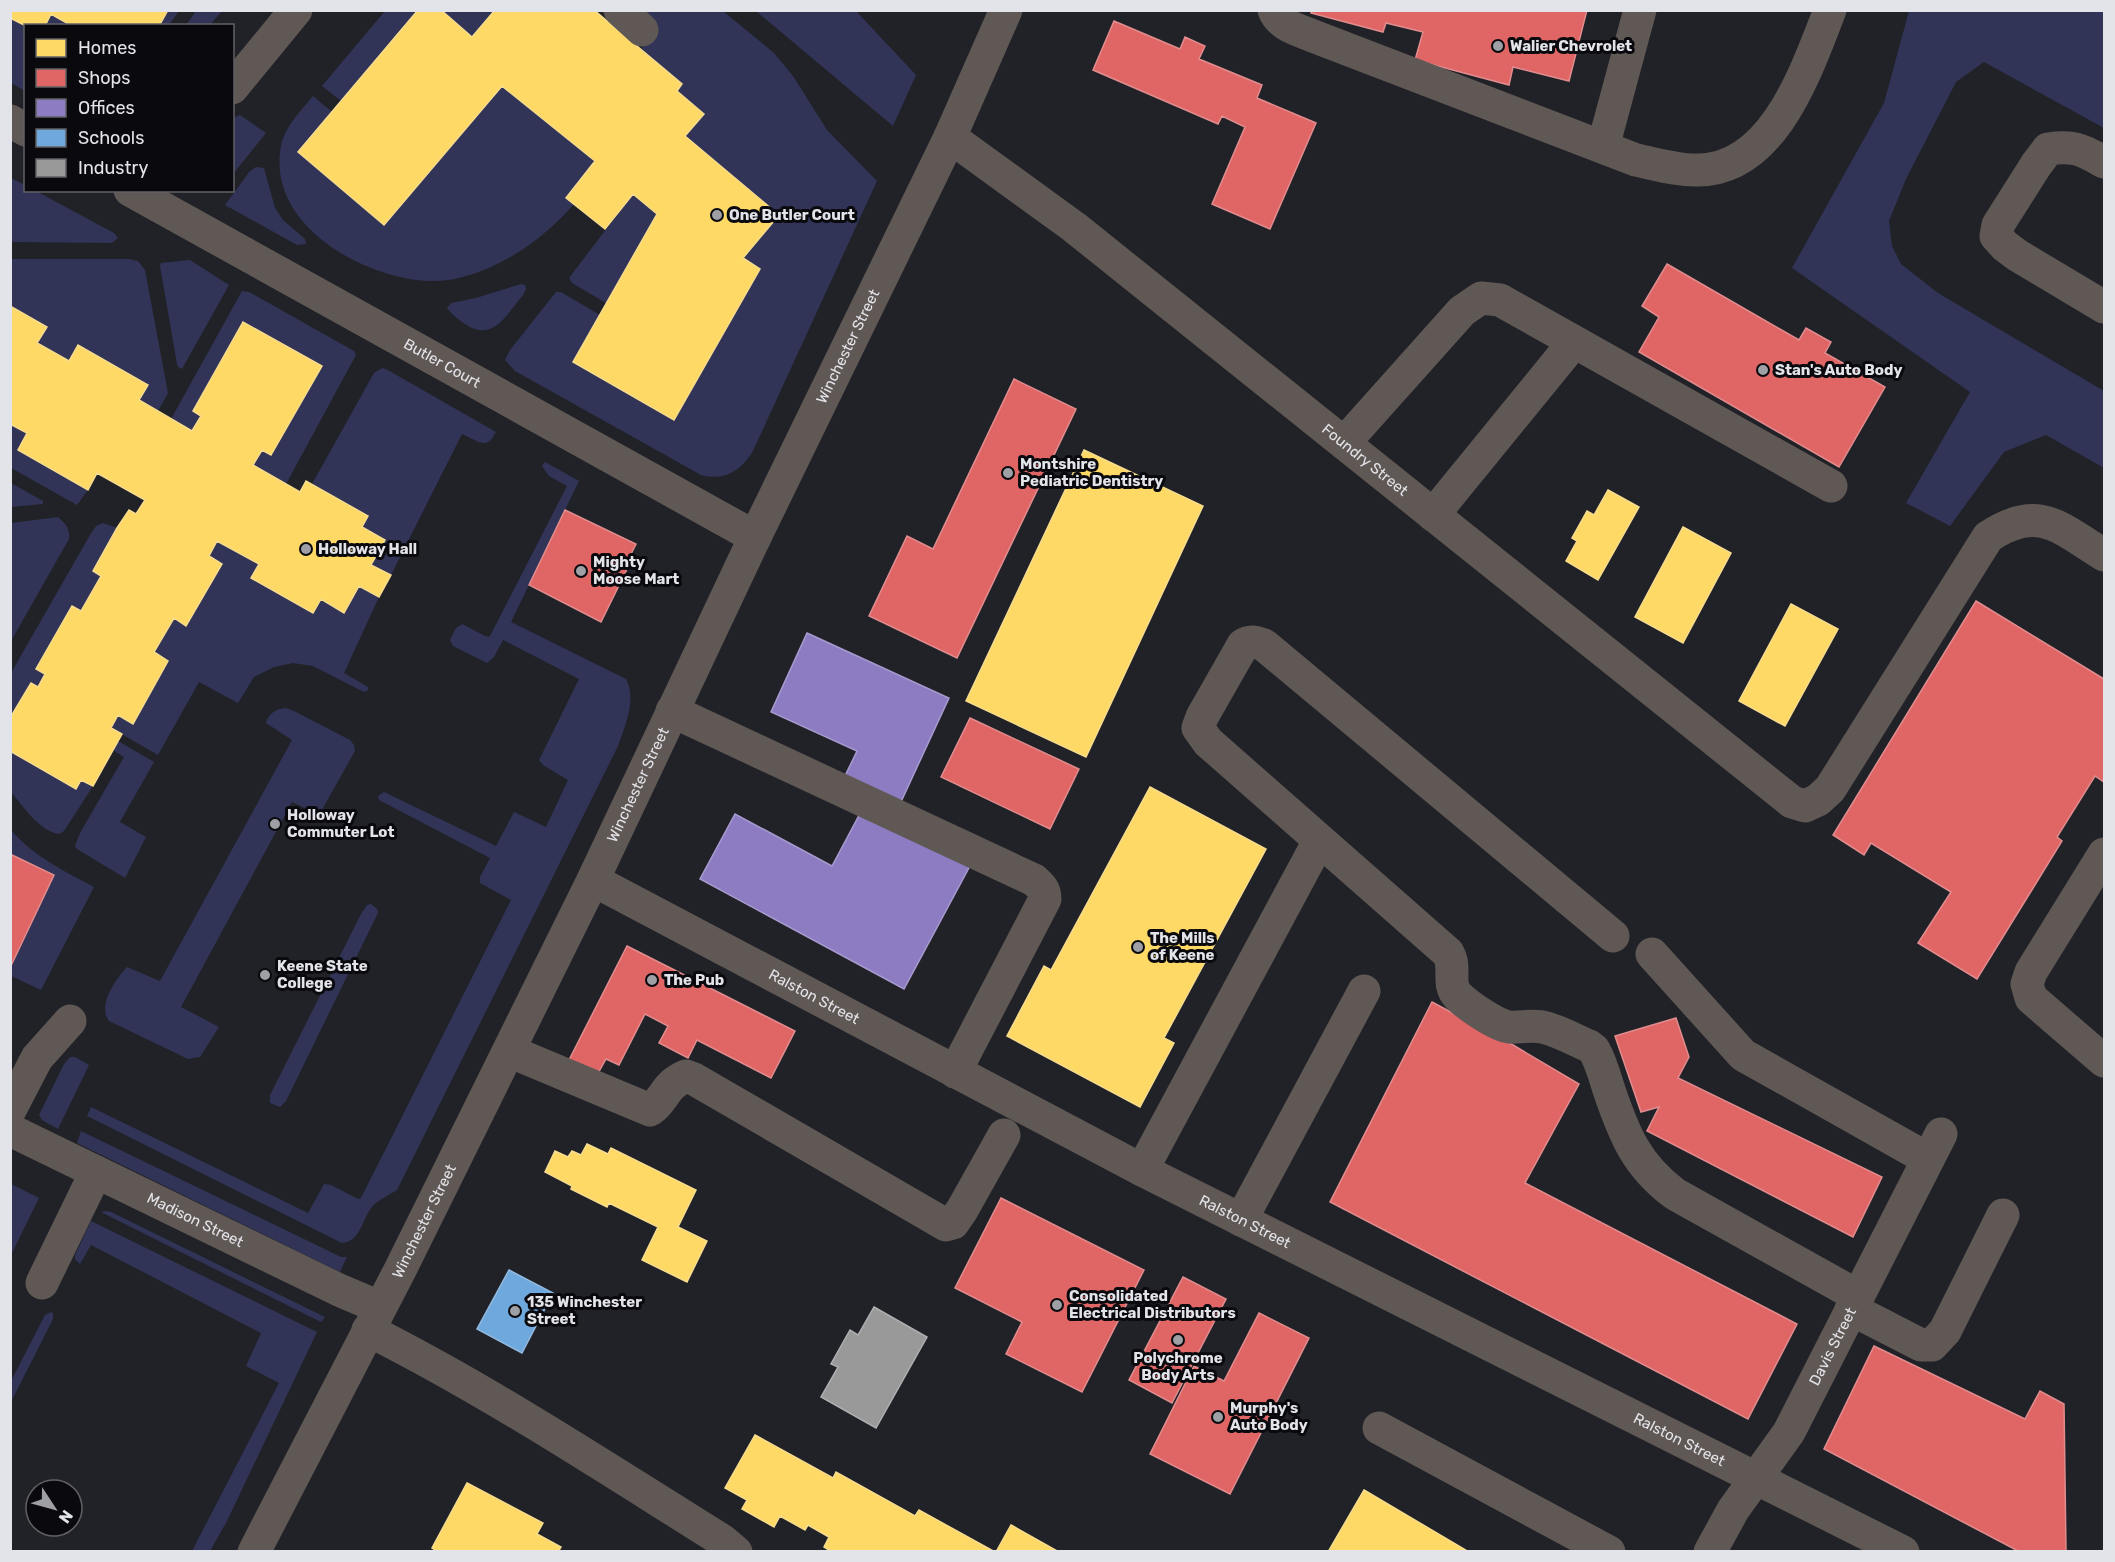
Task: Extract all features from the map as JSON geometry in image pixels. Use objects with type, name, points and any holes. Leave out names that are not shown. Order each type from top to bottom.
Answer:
[{"type":"street","points":[[234,86],[296,10]]},
{"type":"street","name":"Winchester Street","points":[[254,1551],[399,1272],[593,880],[755,537],[950,137],[1006,10]]},
{"type":"street","points":[[1274,10],[1276,17],[1288,26],[1636,160],[1667,167],[1700,170],[1725,166],[1751,153],[1772,131],[1804,75],[1830,10]]},
{"type":"street","points":[[1603,147],[1640,10]]},
{"type":"street","points":[[10,121],[24,129]]},
{"type":"street","name":"Foundry Street","points":[[950,137],[1074,227],[1792,802],[1804,806],[1818,800],[1830,789],[1988,537],[2020,520],[2038,519],[2053,524],[2104,555]]},
{"type":"street","points":[[2104,162],[2084,151],[2067,146],[2048,149],[1998,225],[1996,236],[2017,255],[2104,307]]},
{"type":"street","name":"Butler Court","points":[[142,193],[524,424],[755,537]]},
{"type":"street","points":[[1344,443],[1462,310],[1480,298],[1500,300],[1831,486]]},
{"type":"street","points":[[1433,515],[1574,342]]},
{"type":"street","points":[[1613,936],[1264,645],[1248,641],[1237,654],[1198,728],[1208,742],[1448,953],[1453,964],[1452,987],[1458,996],[1501,1025],[1548,1028],[1589,1046],[1598,1056],[1623,1132],[1648,1170],[1662,1185],[1921,1345],[1932,1345],[1945,1331],[2003,1215]]},
{"type":"street","points":[[672,711],[1041,885],[1045,892],[1045,899],[955,1072]]},
{"type":"street","points":[[1142,1170],[1319,841]]},
{"type":"street","points":[[2104,854],[2031,972],[2027,984],[2031,998],[2104,1061]]},
{"type":"street","name":"Ralston Street","points":[[593,880],[1142,1170],[1903,1551]]},
{"type":"street","name":"Davis Street","points":[[1652,954],[1743,1055],[1934,1146],[1789,1432],[1733,1510],[1710,1551]]},
{"type":"street","points":[[1241,1220],[1364,991]]},
{"type":"street","points":[[10,1110],[37,1058],[70,1021]]},
{"type":"street","points":[[509,1051],[650,1110],[655,1107],[667,1088],[676,1081],[686,1076],[694,1079],[946,1225],[953,1222],[962,1210],[1004,1135]]},
{"type":"street","name":"Madison Street","points":[[10,1130],[339,1290],[411,1352],[515,1412],[736,1551]]},
{"type":"street","points":[[42,1283],[96,1172]]},
{"type":"street","points":[[1378,1428],[1609,1551]]},
{"type":"shaded area","points":[[196,10],[222,11],[211,24],[187,24]]},
{"type":"shaded area","points":[[168,11],[179,11],[170,24],[160,24]]},
{"type":"shaded area","points":[[385,11],[418,11],[341,101],[322,86]]},
{"type":"shaded area","points":[[441,11],[495,11],[472,37]]},
{"type":"shaded area","points":[[636,11],[723,11],[774,53],[793,76],[827,130],[877,181],[752,453],[736,470],[724,476],[701,475],[515,371],[505,360],[510,350],[556,292],[561,292],[600,315],[573,362],[674,419],[760,269],[743,258],[779,215],[685,136],[677,91],[681,84],[641,49],[658,29]]},
{"type":"shaded area","points":[[756,11],[856,11],[916,75],[893,126]]},
{"type":"shaded area","points":[[1909,11],[2104,11],[2104,128],[1984,62],[1956,82],[1906,179],[1889,221],[1892,246],[1901,264],[1938,293],[2104,391],[2104,468],[2046,435],[2004,452],[1950,526],[1906,503],[1970,392],[1792,268],[1884,103]]},
{"type":"shaded area","points":[[51,14],[70,24],[46,24]]},
{"type":"shaded area","points":[[10,18],[24,25],[24,90],[11,83]]},
{"type":"shaded area","points":[[502,86],[595,161],[566,198],[574,204],[545,233],[509,258],[489,268],[448,280],[428,281],[402,278],[375,270],[349,258],[324,242],[304,222],[288,200],[280,174],[281,146],[290,125],[313,96],[332,112],[299,152],[384,225]]},
{"type":"shaded area","points":[[240,115],[266,133],[234,173],[234,118]]},
{"type":"shaded area","points":[[256,167],[264,168],[275,208],[283,220],[305,239],[306,244],[297,245],[225,205],[250,171]]},
{"type":"shaded area","points":[[11,178],[24,184],[24,192],[38,192],[114,233],[118,238],[112,243],[11,242]]},
{"type":"shaded area","points":[[633,194],[657,214],[606,303],[572,283],[569,278]]},
{"type":"shaded area","points":[[11,259],[129,259],[138,261],[145,270],[168,393],[158,411],[139,400],[147,384],[78,345],[69,361],[37,343],[47,327],[11,306]]},
{"type":"shaded area","points":[[190,260],[229,285],[182,369],[177,364],[160,266],[161,263]]},
{"type":"shaded area","points":[[521,284],[525,285],[526,289],[523,295],[505,318],[491,328],[475,329],[458,319],[447,308],[451,303]]},
{"type":"shaded area","points":[[242,291],[249,292],[354,351],[356,355],[286,484],[253,465],[262,450],[272,455],[321,367],[193,411],[201,416],[192,431],[171,419]]},
{"type":"shaded area","points":[[382,368],[496,432],[489,442],[485,443],[462,434],[391,575],[371,565],[385,540],[362,527],[368,516],[312,484],[374,373]]},
{"type":"shaded area","points":[[10,424],[27,433],[18,450],[88,490],[77,505],[11,468]]},
{"type":"shaded area","points":[[545,462],[579,481],[511,622],[626,679],[630,695],[627,721],[618,746],[397,1190],[376,1203],[354,1237],[342,1243],[87,1116],[91,1107],[308,1213],[324,1184],[360,1199],[511,900],[480,883],[480,877],[490,858],[379,800],[378,796],[384,792],[496,846],[514,812],[546,827],[568,780],[543,765],[539,760],[579,679],[503,640],[494,657],[487,663],[453,646],[450,640],[456,628],[462,624],[485,636],[489,637],[491,634],[567,486],[549,476],[542,466]]},
{"type":"shaded area","points":[[11,483],[43,501],[43,504],[11,507]]},
{"type":"shaded area","points":[[58,517],[67,527],[69,539],[11,641],[11,523]]},
{"type":"shaded area","points":[[103,523],[117,528],[93,571],[101,576],[81,611],[72,606],[37,669],[45,674],[38,687],[31,683],[11,718],[11,673],[90,535],[96,526]]},
{"type":"shaded area","points":[[217,541],[259,564],[251,577],[313,613],[321,599],[344,612],[359,586],[379,597],[344,673],[368,687],[368,690],[365,692],[360,690],[313,666],[293,663],[274,667],[254,677],[238,703],[199,682],[158,755],[111,728],[118,715],[133,724],[168,661],[154,652],[174,618],[186,625],[222,565],[209,556]]},
{"type":"shaded area","points":[[286,708],[350,740],[355,751],[319,815],[292,802],[181,1007],[219,1027],[200,1057],[188,1059],[109,1021],[105,1008],[109,992],[127,967],[160,981],[292,740],[266,723],[273,712]]},
{"type":"shaded area","points":[[118,741],[154,762],[120,822],[146,837],[125,878],[75,846],[80,833],[124,757],[113,750]]},
{"type":"shaded area","points":[[11,751],[76,788],[81,780],[93,786],[64,831],[59,834],[52,832],[38,823],[11,792]]},
{"type":"shaded area","points":[[11,830],[39,855],[94,887],[41,990],[11,976],[11,968],[54,875],[11,854]]},
{"type":"shaded area","points":[[371,904],[378,913],[286,1101],[280,1107],[270,1103],[270,1095],[361,914],[367,905]]},
{"type":"shaded area","points":[[70,1057],[75,1057],[89,1065],[58,1129],[42,1120],[39,1115],[64,1064]]},
{"type":"shaded area","points":[[81,1131],[341,1257],[347,1257],[340,1272],[77,1143]]},
{"type":"shaded area","points":[[11,1184],[39,1198],[11,1255]]},
{"type":"shaded area","points":[[106,1211],[325,1317],[321,1322],[101,1212]]},
{"type":"shaded area","points":[[91,1221],[317,1332],[227,1521],[210,1551],[192,1551],[279,1383],[246,1366],[261,1333],[91,1245],[80,1264],[75,1259],[75,1255]]},
{"type":"shaded area","points":[[51,1312],[53,1319],[11,1402],[11,1381],[45,1315]]},
{"type":"building: Homes","points":[[10,10],[168,10],[160,24],[68,24],[51,14],[46,24],[24,25],[10,18]]},
{"type":"building: Homes","name":"One Butler Court","points":[[418,10],[441,10],[472,37],[495,10],[594,10],[682,84],[677,91],[704,114],[685,136],[779,215],[743,258],[760,269],[674,420],[573,362],[657,214],[633,194],[605,229],[566,198],[595,161],[502,86],[384,225],[298,152]]},
{"type":"building: Homes","name":"Holloway Hall","points":[[10,306],[47,327],[37,343],[69,361],[78,345],[148,385],[139,400],[192,431],[201,416],[193,411],[243,322],[322,366],[271,455],[262,450],[253,465],[300,492],[306,481],[368,516],[362,527],[385,540],[371,565],[391,575],[379,597],[359,586],[344,613],[321,599],[313,613],[251,578],[259,564],[217,541],[209,556],[222,564],[186,626],[174,618],[154,652],[168,661],[133,724],[118,715],[111,728],[122,734],[93,786],[81,780],[76,789],[10,751],[10,718],[31,683],[38,687],[45,674],[36,669],[72,606],[81,611],[101,576],[93,571],[117,528],[129,510],[136,514],[145,500],[97,473],[88,490],[18,450],[27,433],[10,424]]},
{"type":"building: Homes","points":[[1084,450],[1203,506],[1086,757],[966,701]]},
{"type":"building: Homes","points":[[1608,490],[1639,507],[1598,580],[1566,561],[1577,541],[1572,538],[1587,511],[1594,515]]},
{"type":"building: Homes","points":[[1683,527],[1731,553],[1683,643],[1635,617]]},
{"type":"building: Homes","points":[[1791,604],[1838,629],[1785,726],[1739,701]]},
{"type":"building: Homes","name":"The Mills of Keene","points":[[1150,787],[1266,849],[1164,1038],[1174,1043],[1140,1107],[1007,1036],[1044,966],[1051,970]]},
{"type":"building: Homes","points":[[587,1144],[608,1154],[611,1148],[696,1190],[678,1227],[707,1241],[687,1282],[642,1260],[658,1227],[609,1203],[607,1207],[571,1189],[572,1186],[545,1172],[555,1151],[568,1157],[572,1151],[581,1155]]},
{"type":"building: Homes","points":[[755,1435],[833,1478],[836,1472],[915,1516],[919,1510],[995,1552],[832,1552],[824,1547],[829,1537],[808,1525],[805,1530],[780,1516],[774,1527],[742,1509],[747,1500],[725,1488]]},
{"type":"building: Homes","points":[[467,1483],[543,1523],[537,1534],[561,1547],[558,1552],[438,1552],[432,1548]]},
{"type":"building: Homes","points":[[1364,1490],[1469,1552],[1328,1552]]},
{"type":"building: Homes","points":[[1011,1525],[1059,1552],[996,1552]]},
{"type":"building: Shops","name":"Walier Chevrolet","points":[[1312,10],[1587,10],[1569,81],[1513,67],[1509,85],[1415,60],[1423,32],[1386,23],[1383,32],[1311,13]]},
{"type":"building: Shops","points":[[1114,21],[1180,49],[1185,37],[1205,46],[1199,59],[1262,85],[1257,98],[1316,123],[1270,229],[1212,204],[1245,127],[1222,116],[1218,124],[1093,70]]},
{"type":"building: Shops","name":"Stan's Auto Body","points":[[1667,264],[1799,340],[1806,328],[1831,342],[1825,353],[1885,387],[1839,467],[1639,352],[1659,317],[1642,306]]},
{"type":"building: Shops","name":"Montshire Pediatric Dentistry","points":[[1014,379],[1076,409],[957,658],[869,616],[907,536],[933,549]]},
{"type":"building: Shops","name":"Mighty Moose Mart","points":[[565,510],[636,544],[630,556],[633,557],[601,622],[529,585]]},
{"type":"building: Shops","points":[[1976,601],[2104,679],[2104,782],[2095,776],[2057,837],[2062,841],[1977,979],[1918,943],[1951,892],[1871,843],[1864,855],[1833,835]]},
{"type":"building: Shops","points":[[970,718],[1079,769],[1050,829],[941,777]]},
{"type":"building: Shops","points":[[10,854],[54,875],[10,968]]},
{"type":"building: Shops","name":"The Pub","points":[[627,946],[795,1031],[771,1078],[697,1040],[688,1058],[659,1043],[668,1026],[645,1014],[619,1065],[606,1059],[597,1075],[569,1060]]},
{"type":"building: Shops","points":[[1432,1002],[1513,1045],[1579,1084],[1525,1183],[1797,1324],[1748,1419],[1330,1202]]},
{"type":"building: Shops","points":[[1676,1018],[1689,1057],[1678,1078],[1882,1177],[1853,1237],[1647,1131],[1659,1107],[1641,1112],[1615,1036]]},
{"type":"building: Shops","name":"Consolidated Electrical Distributors","points":[[1001,1198],[1144,1270],[1082,1392],[1006,1354],[1022,1322],[955,1288]]},
{"type":"building: Shops","name":"Polychrome Body Arts","points":[[1183,1277],[1226,1299],[1172,1403],[1129,1380]]},
{"type":"building: Shops","name":"Murphy's Auto Body","points":[[1259,1313],[1309,1338],[1230,1494],[1150,1454],[1194,1366],[1224,1381]]},
{"type":"building: Shops","points":[[1874,1346],[2025,1419],[2040,1391],[2064,1404],[2066,1552],[2020,1552],[1824,1449]]},
{"type":"building: Offices","points":[[807,633],[949,698],[900,804],[844,778],[857,751],[771,712]]},
{"type":"building: Offices","points":[[864,806],[971,864],[904,989],[700,879],[735,814],[832,866]]},
{"type":"building: Schools","name":"135 Winchester Street","points":[[509,1270],[553,1293],[522,1353],[477,1329]]},
{"type":"building: Industry","points":[[874,1307],[927,1337],[876,1428],[821,1397],[838,1367],[831,1364],[850,1330],[858,1335]]},
{"type":"place","name":"Walier Chevrolet","points":[[1498,46]]},
{"type":"place","name":"One Butler Court","points":[[717,215]]},
{"type":"place","name":"Stan's Auto Body","points":[[1763,370]]},
{"type":"place","name":"Montshire Pediatric Dentistry","points":[[1008,473]]},
{"type":"place","name":"Holloway Hall","points":[[306,549]]},
{"type":"place","name":"Mighty Moose Mart","points":[[581,571]]},
{"type":"place","name":"Holloway Commuter Lot","points":[[275,824]]},
{"type":"place","name":"The Mills of Keene","points":[[1138,947]]},
{"type":"place","name":"Keene State College","points":[[265,975]]},
{"type":"place","name":"The Pub","points":[[652,980]]},
{"type":"place","name":"Consolidated Electrical Distributors","points":[[1057,1305]]},
{"type":"place","name":"135 Winchester Street","points":[[515,1311]]},
{"type":"place","name":"Polychrome Body Arts","points":[[1178,1340]]},
{"type":"place","name":"Murphy's Auto Body","points":[[1218,1417]]}]
